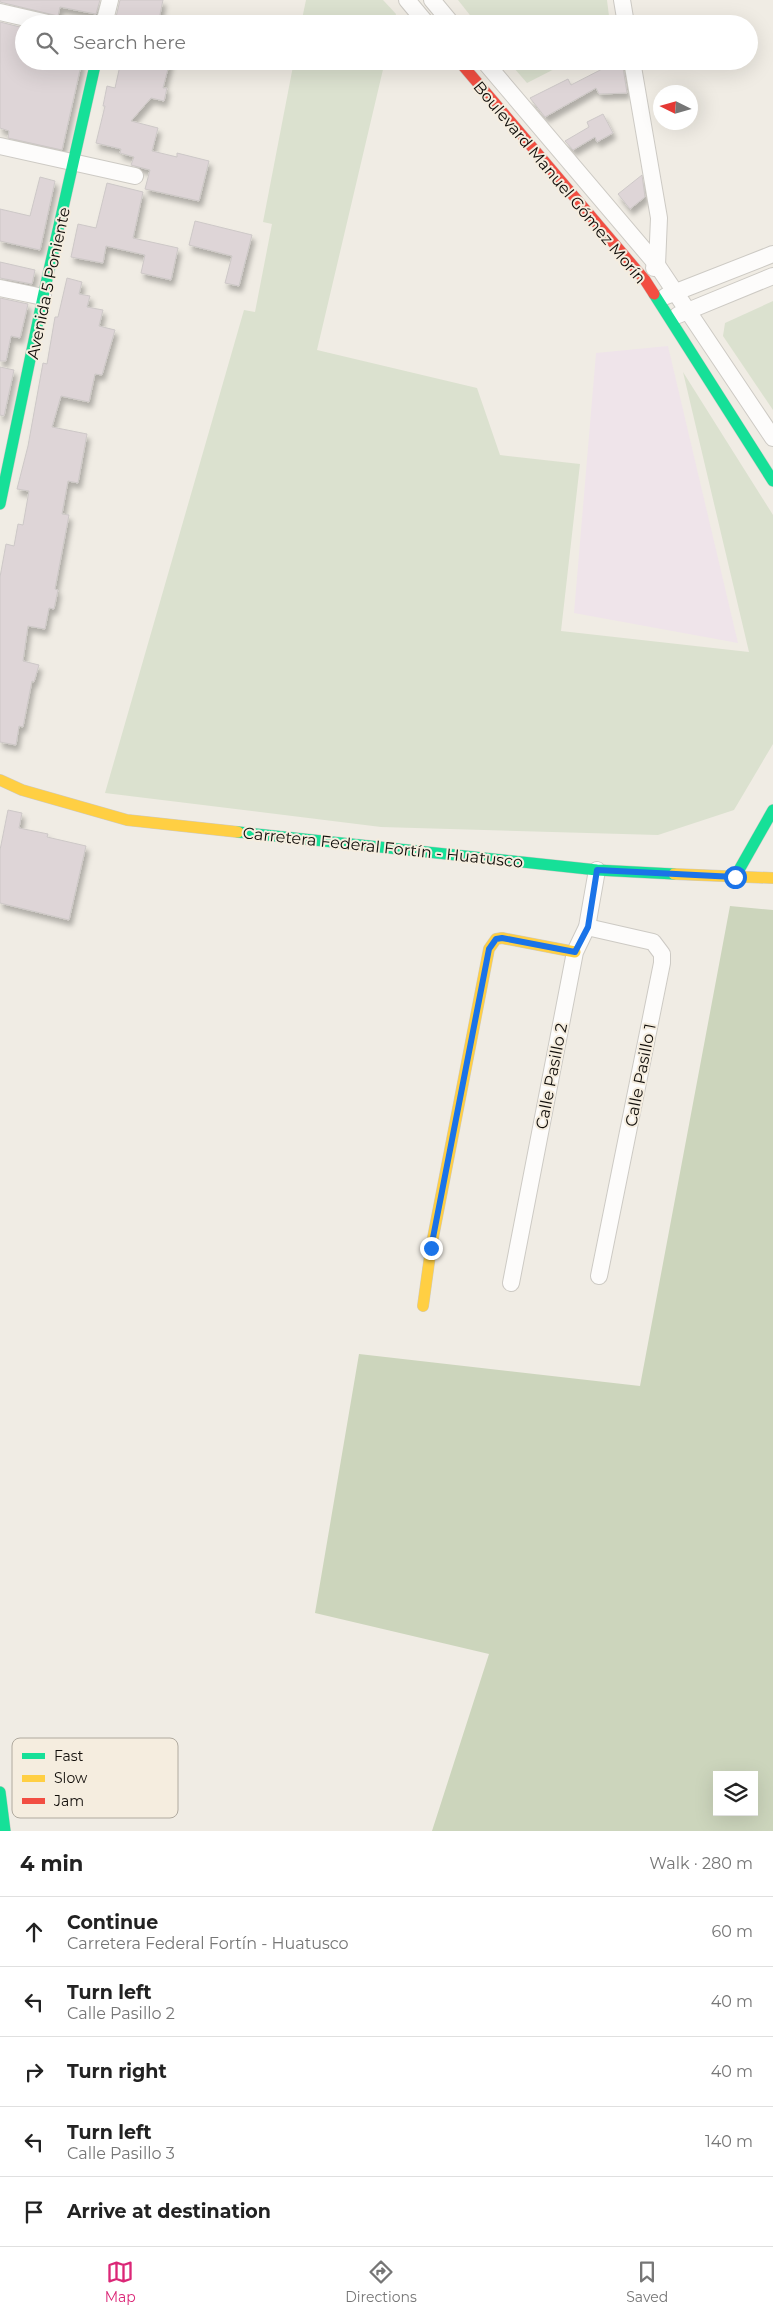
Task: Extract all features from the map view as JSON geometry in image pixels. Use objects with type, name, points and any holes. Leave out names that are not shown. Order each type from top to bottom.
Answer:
[{"type":"street","points":[[106,15],[110,0]]},
{"type":"street","points":[[407,0],[420,15]]},
{"type":"street","points":[[432,0],[444,15]]},
{"type":"street","points":[[622,0],[624,15]]},
{"type":"street","points":[[0,12],[15,15]]},
{"type":"street","name":"Avenida 5 Poniente","points":[[0,504],[8,429],[43,297],[75,162],[94,70]]},
{"type":"street","name":"Boulevard Manuel Gómez Morín","points":[[467,70],[645,280],[773,480]]},
{"type":"street","name":"Boulevard Manuel Gómez Morín","points":[[492,70],[657,265],[773,438]]},
{"type":"street","points":[[634,70],[659,218],[657,265],[645,280]]},
{"type":"street","points":[[0,146],[135,176]]},
{"type":"street","points":[[657,300],[773,254]]},
{"type":"street","points":[[669,319],[773,276]]},
{"type":"street","points":[[0,288],[43,297]]},
{"type":"street","name":"Carretera Federal Fortín - Huatusco","points":[[2,786],[128,820],[597,870],[773,878]]},
{"type":"street","points":[[735,877],[773,810]]},
{"type":"street","name":"Calle Pasillo 2","points":[[511,1283],[575,952],[588,927],[597,870]]},
{"type":"street","name":"Calle Pasillo 1","points":[[588,927],[653,942],[662,954],[662,963],[599,1276]]},
{"type":"street","points":[[423,1306],[431,1248],[489,949],[496,939],[502,938],[575,952]]},
{"type":"street","points":[[0,1792],[5,1831]]},
{"type":"shaded area","points":[[668,346],[738,643],[574,613],[596,353]]},
{"type":"green space","points":[[306,0],[383,0],[396,14],[396,15],[303,15]]},
{"type":"green space","points":[[458,0],[607,0],[609,15],[470,15]]},
{"type":"green space","points":[[292,70],[383,70],[317,350],[477,388],[500,455],[580,464],[561,631],[749,652],[683,372],[773,515],[773,744],[734,810],[658,835],[381,827],[105,793],[244,310],[255,312],[272,224],[263,222]]},
{"type":"green space","points":[[516,70],[552,70],[527,83]]},
{"type":"green space","points":[[773,301],[773,410],[723,336],[725,323]]},
{"type":"green space","points":[[730,906],[773,910],[773,1831],[432,1831],[489,1654],[315,1613],[359,1354],[640,1386]]},
{"type":"building","points":[[0,0],[100,0],[96,14],[60,7],[58,15],[0,2]]},
{"type":"building","points":[[120,0],[163,0],[160,15],[116,15]]},
{"type":"building","points":[[0,22],[15,26],[15,70],[80,70],[62,150],[8,138],[9,131],[0,128]]},
{"type":"building","points":[[119,70],[168,70],[163,88],[167,88],[164,101],[151,98],[131,121],[158,128],[152,151],[177,157],[177,153],[209,161],[199,201],[145,189],[150,170],[131,165],[134,157],[120,153],[121,149],[96,143],[105,106],[103,106],[107,86],[115,88]]},
{"type":"building","points":[[600,70],[623,70],[627,93],[599,94],[596,88],[545,117],[530,98],[568,79],[571,85]]},
{"type":"building","points":[[603,114],[613,133],[597,142],[595,137],[573,150],[565,141],[589,127],[587,122]]},
{"type":"building","points":[[642,175],[645,197],[630,209],[618,194]]},
{"type":"building","points":[[40,177],[55,181],[40,250],[0,241],[0,209],[30,216]]},
{"type":"building","points":[[107,183],[143,192],[133,238],[178,248],[171,280],[141,273],[145,255],[106,246],[103,263],[71,257],[78,224],[96,228]]},
{"type":"building","points":[[195,221],[252,235],[239,286],[225,283],[232,256],[189,245]]},
{"type":"building","points":[[0,262],[35,270],[32,284],[0,278]]},
{"type":"building","points":[[67,278],[82,282],[79,294],[90,296],[87,307],[103,310],[99,326],[115,330],[102,375],[95,374],[89,402],[61,396],[52,427],[87,434],[78,483],[68,481],[62,514],[69,515],[55,589],[58,590],[54,609],[49,608],[45,629],[28,626],[23,661],[39,665],[34,682],[32,681],[23,727],[19,726],[16,745],[0,742],[0,577],[6,544],[14,546],[18,524],[23,525],[29,491],[17,489],[28,446],[43,363],[47,364],[55,317],[58,317]]},
{"type":"building","points":[[0,298],[28,304],[20,338],[11,336],[6,361],[0,361]]},
{"type":"building","points":[[0,367],[14,370],[4,416],[0,415]]},
{"type":"building","points":[[8,810],[22,813],[19,828],[48,834],[47,837],[86,846],[69,920],[0,903],[0,850]]},
{"type":"traffic: fast","points":[[0,504],[43,297],[94,70]]},
{"type":"traffic: fast","points":[[654,294],[773,481]]},
{"type":"traffic: fast","points":[[735,877],[773,810]]},
{"type":"traffic: fast","points":[[238,832],[597,870],[674,874]]},
{"type":"traffic: fast","points":[[0,1792],[5,1831]]},
{"type":"traffic: slow","points":[[0,780],[22,790],[127,820],[238,832]]},
{"type":"traffic: slow","points":[[674,874],[773,878]]},
{"type":"traffic: slow","points":[[423,1306],[431,1248],[489,949],[496,939],[502,938],[575,952]]},
{"type":"traffic: jam","points":[[467,70],[645,280],[654,294]]},
{"type":"route","points":[[431,1248],[489,949],[492,942],[502,938],[575,952],[588,927],[597,870],[735,877]]}]
